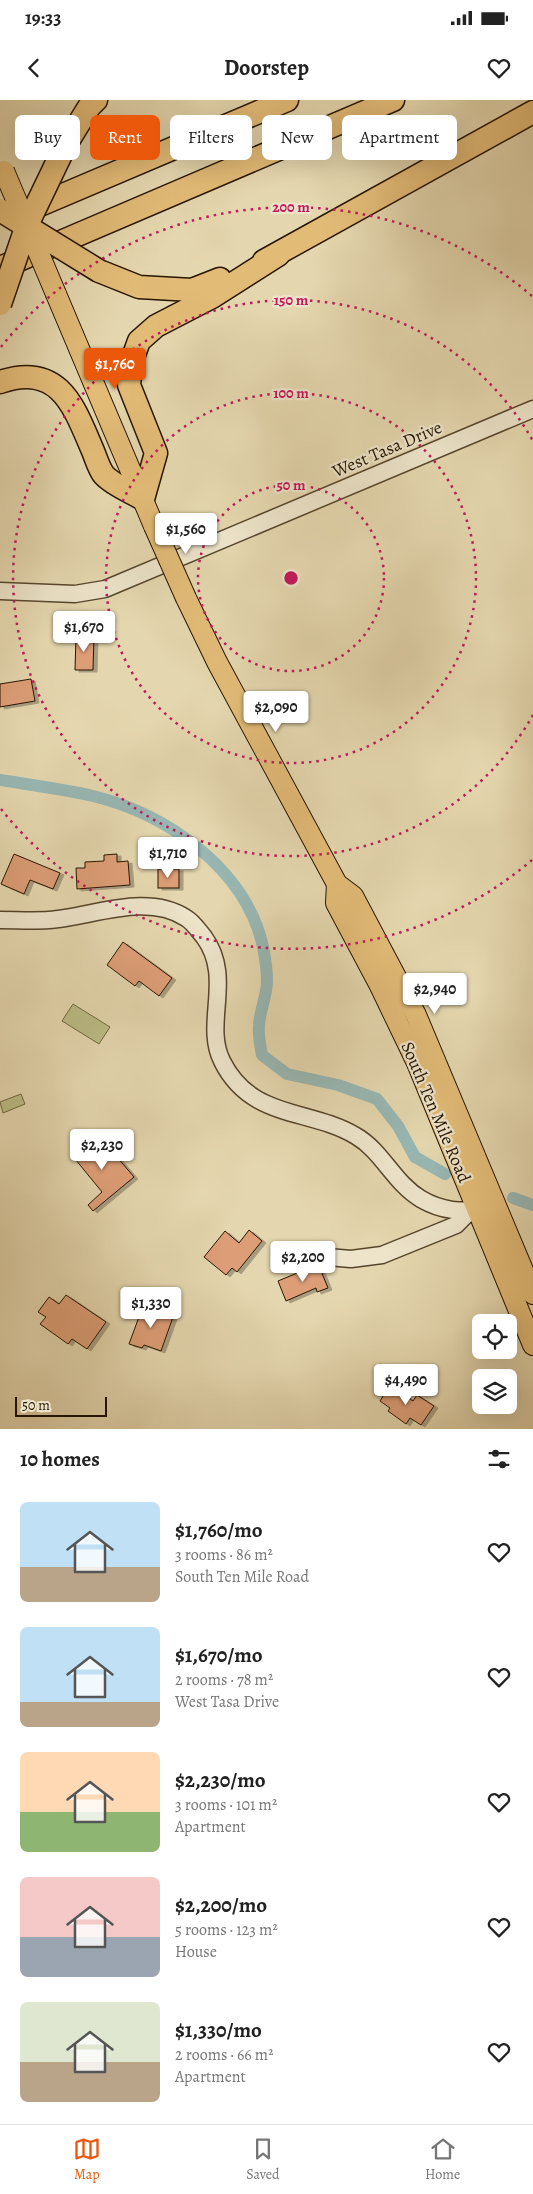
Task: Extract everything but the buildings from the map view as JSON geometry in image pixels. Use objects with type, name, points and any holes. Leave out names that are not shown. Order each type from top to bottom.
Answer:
[{"type":"highway","points":[[0,304],[27,225],[65,146],[89,107],[96,100]]},
{"type":"highway","points":[[0,222],[287,100]]},
{"type":"highway","points":[[0,268],[393,100]]},
{"type":"highway","points":[[0,382],[9,379],[37,378],[63,391],[73,404],[104,475],[143,499],[156,453],[128,385],[131,363],[139,341],[156,326],[212,297],[278,255],[533,112]]},
{"type":"highway","points":[[0,210],[99,271],[139,287],[192,290],[278,255]]},
{"type":"main road","name":"South Ten Mile Road","points":[[2,166],[154,526],[217,662],[337,884],[353,896],[416,1015],[533,1345]]},
{"type":"main road","name":"South Ten Mile Road","points":[[337,884],[336,903],[398,1022],[457,1163],[476,1183]]},
{"type":"main road","name":"South Ten Mile Road","points":[[485,1209],[533,1294]]},
{"type":"street","name":"West Tasa Drive","points":[[0,591],[75,594],[105,589],[533,409]]},
{"type":"street","points":[[0,920],[50,920],[128,907],[161,908],[186,918],[209,944],[215,958],[218,989],[217,1051],[222,1063],[243,1090],[273,1109],[326,1122],[356,1136],[374,1150],[407,1189],[421,1199],[453,1212],[485,1209]]},
{"type":"street","points":[[280,1253],[351,1259],[382,1255],[456,1225],[485,1209]]},
{"type":"green space","points":[[73,1004],[110,1027],[99,1044],[62,1021]]},
{"type":"green space","points":[[21,1094],[25,1104],[3,1113],[0,1102]]},
{"type":"waterway","points":[[0,780],[59,789],[121,804],[175,831],[199,849],[221,870],[240,893],[254,919],[263,947],[267,981],[259,1025],[262,1055],[287,1074],[338,1085],[377,1099],[398,1126],[415,1157],[445,1174]]},
{"type":"waterway","points":[[513,1198],[533,1205]]}]
